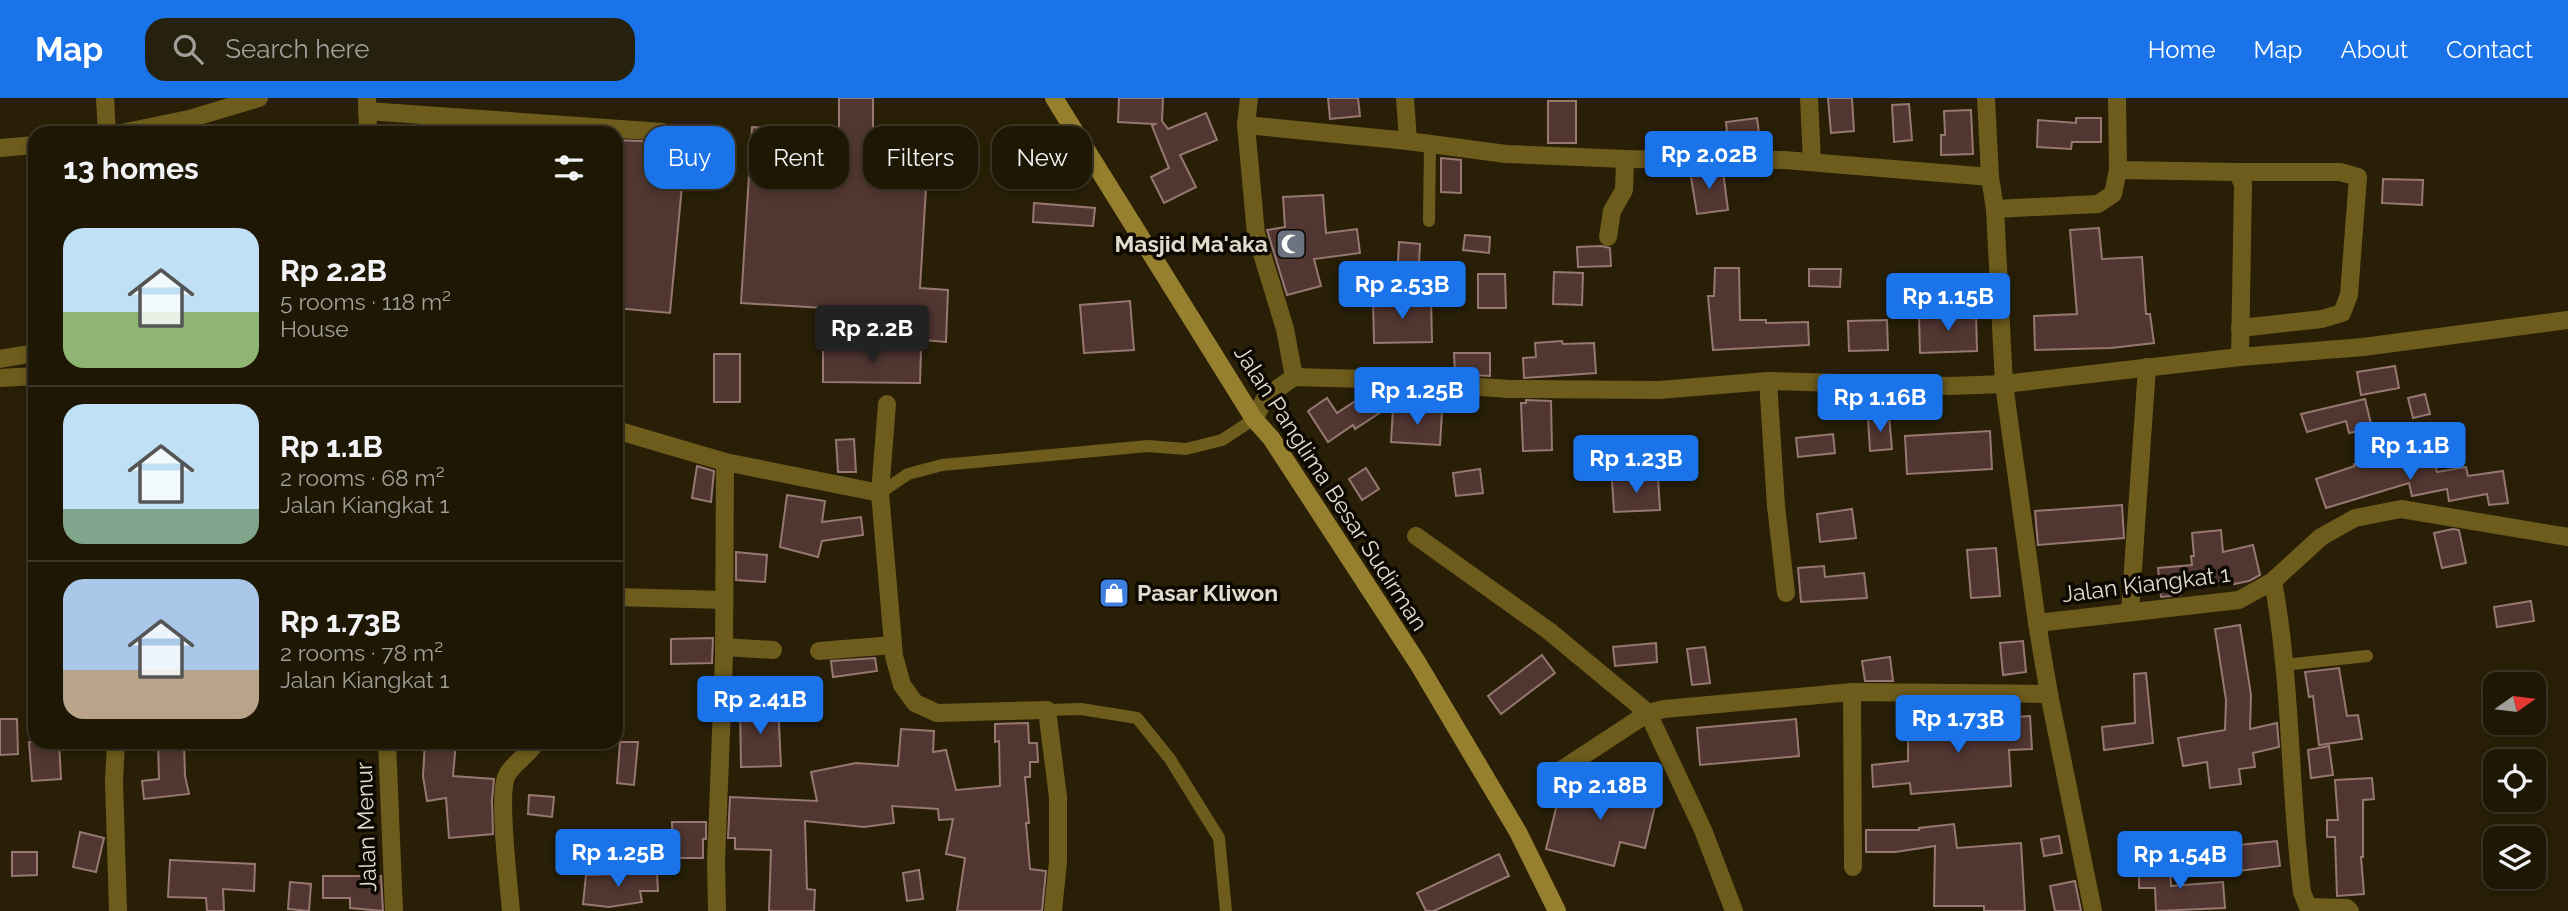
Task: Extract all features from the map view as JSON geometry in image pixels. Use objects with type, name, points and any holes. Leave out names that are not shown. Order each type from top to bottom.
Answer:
[{"type":"main road","name":"Jalan Panglima Besar Sudirman","points":[[1054,98],[1254,419],[1271,438],[1417,662],[1518,832],[1557,911]]},
{"type":"street","points":[[105,98],[107,126]]},
{"type":"street","points":[[155,126],[259,98]]},
{"type":"street","points":[[1249,98],[1246,125],[1256,233],[1285,329],[1293,377]]},
{"type":"street","points":[[1405,98],[1408,141]]},
{"type":"street","points":[[1809,98],[1812,162]]},
{"type":"street","points":[[1986,98],[2004,384],[2037,623],[2093,911]]},
{"type":"street","points":[[1995,209],[2098,204],[2113,194],[2118,170],[2117,98]]},
{"type":"street","points":[[368,126],[367,105],[597,126]]},
{"type":"street","points":[[1246,125],[1506,154],[1812,162],[1990,177]]},
{"type":"street","points":[[623,128],[644,130]]},
{"type":"street","points":[[0,148],[28,146]]},
{"type":"street","points":[[1608,237],[1612,211],[1624,190],[1625,159]]},
{"type":"street","points":[[1254,419],[1266,397],[1293,377],[1509,389],[1659,390],[1768,381],[1950,386],[2004,384],[2147,367],[2342,313],[2349,295],[2358,177],[2340,172],[2118,170]]},
{"type":"street","points":[[2237,172],[2244,184],[2240,342]]},
{"type":"street","points":[[2240,342],[2363,347],[2568,320]]},
{"type":"street","points":[[0,359],[28,353]]},
{"type":"street","points":[[2130,612],[2147,367]]},
{"type":"street","points":[[0,378],[28,376]]},
{"type":"street","points":[[1768,381],[1776,506],[1786,593]]},
{"type":"street","points":[[887,404],[880,493],[893,645],[902,685],[915,703],[937,713],[1047,710],[1058,797],[1058,862],[1054,911]]},
{"type":"street","points":[[623,432],[725,462],[880,493]]},
{"type":"street","points":[[717,911],[716,862],[724,647],[725,462]]},
{"type":"street","name":"Jalan Kiangkat 1","points":[[2037,623],[2239,600],[2273,581],[2321,537],[2355,518],[2401,509],[2568,537]]},
{"type":"street","points":[[1416,536],[1549,631],[1648,713],[1703,830],[1734,911]]},
{"type":"street","points":[[2273,581],[2291,726],[2299,874],[2303,899],[2308,907],[2341,906],[2350,911]]},
{"type":"street","points":[[623,597],[724,600]]},
{"type":"street","points":[[818,651],[893,645]]},
{"type":"street","points":[[724,647],[773,650]]},
{"type":"street","points":[[1549,778],[1648,713],[1664,709],[1852,692],[2049,694]]},
{"type":"street","points":[[1852,692],[1853,867]]},
{"type":"street","points":[[116,749],[114,781],[118,911]]},
{"type":"street","name":"Jalan Menur","points":[[387,749],[394,911]]},
{"type":"street","points":[[511,911],[505,829],[505,781],[507,774],[532,749]]},
{"type":"lane","points":[[1429,221],[1430,144]]},
{"type":"lane","points":[[880,493],[908,474],[942,465],[1148,446],[1186,449],[1222,440],[1254,419]]},
{"type":"lane","points":[[2284,665],[2367,656]]},
{"type":"lane","points":[[1047,710],[1081,709],[1137,718],[1170,759],[1219,838],[1226,911]]},
{"type":"building","points":[[839,98],[873,98],[873,126],[863,126],[863,189],[926,189],[920,288],[948,290],[946,342],[922,340],[923,314],[741,303],[749,175],[749,189],[849,189],[849,126],[839,126]]},
{"type":"building","points":[[1119,98],[1163,98],[1162,121],[1168,129],[1206,113],[1217,140],[1180,155],[1196,187],[1164,203],[1151,177],[1169,168],[1152,126],[1155,124],[1118,122]]},
{"type":"building","points":[[1328,98],[1358,98],[1360,116],[1330,119]]},
{"type":"building","points":[[1828,98],[1852,98],[1854,131],[1831,133]]},
{"type":"building","points":[[1548,101],[1576,101],[1576,143],[1548,143]]},
{"type":"building","points":[[1909,104],[1912,140],[1894,142],[1892,105]]},
{"type":"building","points":[[1971,110],[1973,154],[1941,155],[1941,135],[1945,135],[1944,111]]},
{"type":"building","points":[[1757,118],[1760,140],[1728,143],[1726,122]]},
{"type":"building","points":[[2076,118],[2101,118],[2101,142],[2072,142],[2071,149],[2037,147],[2038,120],[2076,123]]},
{"type":"building","points":[[623,140],[644,141],[644,189],[682,189],[670,313],[623,309]]},
{"type":"building","points":[[1441,158],[1461,160],[1461,193],[1441,192]]},
{"type":"building","points":[[1690,171],[1723,171],[1728,210],[1697,214]]},
{"type":"building","points":[[2383,179],[2423,180],[2422,205],[2382,203]]},
{"type":"building","points":[[1323,195],[1326,233],[1357,229],[1360,253],[1314,259],[1321,286],[1287,295],[1267,230],[1285,227],[1283,197]]},
{"type":"building","points":[[1034,203],[1095,208],[1093,226],[1033,222]]},
{"type":"building","points":[[2099,228],[2102,259],[2142,257],[2146,314],[2150,314],[2154,343],[2111,348],[2035,350],[2034,316],[2077,314],[2070,230]]},
{"type":"building","points":[[1465,235],[1490,237],[1489,253],[1463,250]]},
{"type":"building","points":[[1399,242],[1420,244],[1419,264],[1398,262]]},
{"type":"building","points":[[1577,247],[1610,248],[1611,266],[1578,267]]},
{"type":"building","points":[[1715,268],[1739,268],[1740,320],[1766,320],[1766,323],[1808,322],[1809,345],[1713,350],[1708,296],[1714,296]]},
{"type":"building","points":[[1809,269],[1841,269],[1840,287],[1809,286]]},
{"type":"building","points":[[1554,272],[1583,273],[1582,305],[1553,304]]},
{"type":"building","points":[[1478,274],[1505,274],[1506,308],[1478,308]]},
{"type":"building","points":[[1431,299],[1432,342],[1374,343],[1373,300]]},
{"type":"building","points":[[1130,301],[1134,350],[1084,353],[1080,305]]},
{"type":"building","points":[[1976,313],[1977,351],[1920,353],[1919,315]]},
{"type":"building","points":[[1887,320],[1888,350],[1849,351],[1848,321]]},
{"type":"building","points":[[1562,341],[1563,344],[1594,343],[1596,373],[1524,378],[1523,358],[1536,357],[1535,343]]},
{"type":"building","points":[[823,348],[921,349],[920,383],[823,382]]},
{"type":"building","points":[[1454,353],[1490,353],[1490,376],[1455,374]]},
{"type":"building","points":[[714,354],[740,354],[740,402],[714,402]]},
{"type":"building","points":[[2395,366],[2399,388],[2361,395],[2357,372]]},
{"type":"building","points":[[1369,392],[1381,412],[1355,429],[1353,425],[1328,442],[1308,411],[1327,398],[1337,413]]},
{"type":"building","points":[[2425,394],[2430,414],[2413,418],[2408,398]]},
{"type":"building","points":[[2365,399],[2372,428],[2349,433],[2346,421],[2307,432],[2301,414]]},
{"type":"building","points":[[1526,400],[1551,401],[1552,450],[1523,451],[1521,403],[1526,403]]},
{"type":"building","points":[[1393,409],[1442,412],[1440,445],[1391,442]]},
{"type":"building","points":[[1889,416],[1892,449],[1870,451],[1868,418]]},
{"type":"building","points":[[1990,431],[1992,469],[1907,474],[1905,436]]},
{"type":"building","points":[[1833,434],[1835,453],[1798,457],[1796,438]]},
{"type":"building","points":[[854,439],[856,472],[838,472],[836,440]]},
{"type":"building","points":[[2433,456],[2437,472],[2466,467],[2468,476],[2503,471],[2508,503],[2489,505],[2487,494],[2449,501],[2447,489],[2412,496],[2409,483],[2326,508],[2316,479],[2378,457],[2381,467]]},
{"type":"building","points":[[697,466],[714,471],[711,502],[692,498]]},
{"type":"building","points":[[1366,468],[1379,489],[1362,500],[1349,479]]},
{"type":"building","points":[[1480,469],[1483,493],[1456,496],[1453,473]]},
{"type":"building","points":[[1658,478],[1660,510],[1614,512],[1612,480]]},
{"type":"building","points":[[787,495],[825,501],[822,522],[861,517],[863,535],[822,541],[818,557],[780,547]]},
{"type":"building","points":[[2122,505],[2124,538],[2038,545],[2035,511]]},
{"type":"building","points":[[1852,509],[1856,538],[1820,542],[1817,514]]},
{"type":"building","points":[[2221,530],[2223,552],[2253,545],[2260,575],[2234,584],[2233,580],[2180,585],[2181,595],[2161,597],[2158,568],[2192,565],[2192,533]]},
{"type":"building","points":[[2459,530],[2466,563],[2442,568],[2434,533]]},
{"type":"building","points":[[1996,548],[2000,596],[1971,598],[1967,550]]},
{"type":"building","points":[[736,552],[767,555],[765,582],[736,580]]},
{"type":"building","points":[[1824,566],[1825,577],[1864,573],[1867,598],[1801,602],[1798,568]]},
{"type":"building","points":[[2531,601],[2534,621],[2497,627],[2494,607]]},
{"type":"building","points":[[2240,625],[2251,695],[2250,729],[2277,723],[2279,747],[2253,753],[2255,767],[2239,769],[2241,784],[2210,788],[2207,762],[2183,766],[2178,738],[2225,730],[2226,700],[2215,629]]},
{"type":"building","points":[[713,638],[712,663],[671,664],[671,639]]},
{"type":"building","points":[[2023,641],[2026,672],[2003,675],[2000,643]]},
{"type":"building","points":[[1656,643],[1657,662],[1615,666],[1613,647]]},
{"type":"building","points":[[1705,647],[1710,683],[1692,685],[1687,649]]},
{"type":"building","points":[[1542,655],[1555,673],[1501,714],[1488,696]]},
{"type":"building","points":[[1890,657],[1893,681],[1865,681],[1862,661]]},
{"type":"building","points":[[875,658],[877,671],[833,677],[831,661]]},
{"type":"building","points":[[2339,668],[2347,716],[2358,715],[2362,739],[2319,745],[2313,696],[2309,697],[2305,672]]},
{"type":"building","points":[[2146,673],[2153,743],[2104,750],[2102,727],[2135,723],[2134,674]]},
{"type":"building","points":[[740,704],[778,704],[781,766],[741,767]]},
{"type":"building","points":[[2030,716],[2032,749],[2009,750],[2011,786],[1911,794],[1910,783],[1873,787],[1872,765],[1908,761],[1908,724]]},
{"type":"building","points":[[0,719],[17,719],[18,754],[0,755]]},
{"type":"building","points":[[1796,719],[1799,756],[1700,765],[1697,728]]},
{"type":"building","points":[[1028,723],[1029,743],[1037,743],[1038,762],[1030,762],[1030,777],[1025,777],[1029,823],[1026,823],[1030,869],[1046,871],[1042,911],[957,911],[965,858],[946,854],[953,819],[939,820],[938,809],[892,806],[894,823],[864,827],[805,821],[807,889],[815,890],[814,911],[769,911],[771,850],[735,849],[735,838],[728,838],[730,797],[817,801],[811,772],[856,763],[898,766],[901,729],[934,731],[933,752],[946,750],[956,790],[1000,786],[999,741],[995,742],[995,724]]},
{"type":"building","points":[[623,742],[638,742],[634,785],[617,783],[619,749],[623,749]]},
{"type":"building","points":[[2329,746],[2333,775],[2311,778],[2308,750]]},
{"type":"building","points":[[30,749],[59,749],[61,779],[32,781]]},
{"type":"building","points":[[158,749],[184,749],[189,794],[144,799],[142,781],[159,779]]},
{"type":"building","points":[[425,749],[455,749],[453,776],[494,779],[493,834],[449,838],[446,798],[427,801],[423,776]]},
{"type":"building","points":[[2372,778],[2374,799],[2363,800],[2361,857],[2364,894],[2337,896],[2335,837],[2327,837],[2327,820],[2338,820],[2335,780]]},
{"type":"building","points":[[1591,781],[1657,798],[1645,848],[1620,842],[1614,866],[1546,849],[1561,788],[1588,795]]},
{"type":"building","points":[[529,795],[554,797],[552,817],[528,814]]},
{"type":"building","points":[[672,822],[706,822],[703,858],[673,858]]},
{"type":"building","points":[[1954,824],[1957,848],[2021,843],[2025,911],[1984,911],[1984,906],[1934,906],[1935,846],[1895,852],[1866,852],[1866,830],[1919,830]]},
{"type":"building","points":[[80,832],[104,838],[96,872],[73,867]]},
{"type":"building","points":[[2059,836],[2062,853],[2044,856],[2041,839]]},
{"type":"building","points":[[2277,841],[2280,866],[2222,873],[2219,847]]},
{"type":"building","points":[[12,852],[37,852],[37,875],[12,876]]},
{"type":"building","points":[[1499,854],[1509,876],[1434,911],[1426,911],[1417,893]]},
{"type":"building","points":[[170,860],[255,864],[254,891],[223,889],[224,911],[207,911],[206,898],[168,897]]},
{"type":"building","points":[[2170,862],[2171,886],[2223,882],[2225,908],[2156,911],[2155,888],[2139,888],[2139,868],[2153,865],[2152,863]]},
{"type":"building","points":[[919,870],[923,899],[907,901],[903,873]]},
{"type":"building","points":[[657,873],[658,891],[640,891],[642,902],[609,907],[583,904],[586,875]]},
{"type":"building","points":[[323,876],[381,876],[383,911],[350,908],[350,898],[323,898]]},
{"type":"building","points":[[2075,881],[2081,911],[2055,911],[2050,886]]},
{"type":"building","points":[[290,882],[311,884],[309,911],[288,909]]},
{"type":"place","name":"Masjid Ma'aka","points":[[1291,244]]},
{"type":"place","name":"Pasar Kliwon","points":[[1114,593]]}]
